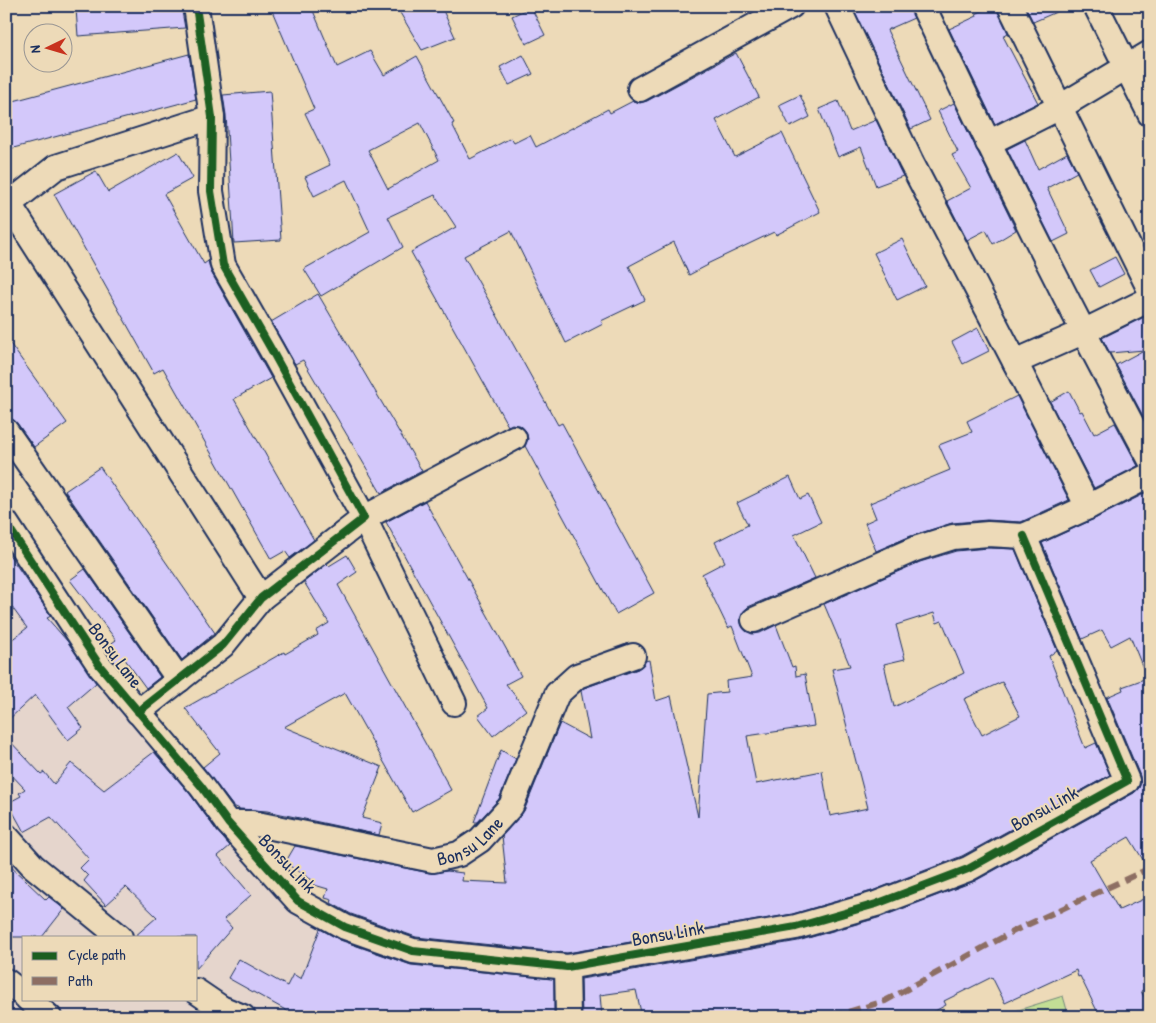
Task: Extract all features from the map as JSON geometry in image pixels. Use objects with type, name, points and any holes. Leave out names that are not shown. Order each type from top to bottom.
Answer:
[{"type":"street","points":[[196,6],[212,117],[211,191],[223,265],[272,349],[364,518],[454,703]]},
{"type":"street","points":[[640,89],[791,6]]},
{"type":"street","points":[[836,6],[911,162],[1088,507]]},
{"type":"street","points":[[923,6],[988,143],[1083,332],[1150,459]]},
{"type":"street","points":[[1010,6],[1150,290]]},
{"type":"street","points":[[1096,6],[1150,114]]},
{"type":"street","points":[[988,143],[1060,107],[1150,53]]},
{"type":"street","points":[[212,117],[56,167],[9,204],[260,598]]},
{"type":"street","points":[[1015,362],[1083,332],[1150,299]]},
{"type":"street","points":[[6,431],[179,680]]},
{"type":"street","points":[[138,712],[223,645],[260,598],[364,518],[514,438]]},
{"type":"street","points":[[754,620],[915,548],[953,537],[988,534],[1024,536],[1088,507],[1150,475]]},
{"type":"street","name":"Bonsu Lane","points":[[6,523],[100,666],[201,786],[228,823],[252,823],[433,860],[458,854],[480,840],[511,806],[557,694],[577,676],[633,656]]},
{"type":"street","name":"Bonsu Link","points":[[228,823],[298,901],[345,927],[413,952],[567,967],[796,927],[876,904],[968,869],[1127,781],[1024,536]]},
{"type":"street","points":[[6,836],[33,866],[119,936]]},
{"type":"street","points":[[567,967],[568,1017]]},
{"type":"street","points":[[6,981],[22,993]]},
{"type":"street","points":[[198,991],[221,1008],[243,1017]]},
{"type":"street","points":[[29,1000],[49,1017]]},
{"type":"shaded area","points":[[6,512],[202,790],[303,895],[426,955],[566,974],[572,1017],[6,1017]]},
{"type":"green space","points":[[1063,996],[1069,1017],[996,1017]]},
{"type":"building","points":[[110,6],[181,6],[185,28],[78,36],[76,9]]},
{"type":"building","points":[[270,6],[311,6],[337,67],[370,51],[384,75],[417,56],[454,123],[452,124],[470,159],[511,138],[514,143],[530,135],[536,147],[608,109],[610,113],[633,101],[640,103],[647,101],[736,53],[759,97],[716,120],[735,157],[782,133],[820,212],[776,235],[774,232],[707,264],[689,275],[674,242],[629,266],[645,300],[601,321],[603,324],[566,343],[511,231],[464,256],[558,425],[562,423],[654,593],[616,614],[525,446],[528,439],[526,431],[521,426],[512,424],[508,426],[411,252],[456,227],[435,195],[388,217],[403,247],[321,296],[304,269],[370,232],[346,180],[314,196],[305,177],[330,165],[305,113],[314,109]],"holes":[[[420,123],[439,160],[388,189],[368,150]]]},
{"type":"building","points":[[396,6],[441,6],[455,37],[422,50]]},
{"type":"building","points":[[868,6],[909,6],[914,18],[887,30],[930,120],[911,129],[855,13]]},
{"type":"building","points":[[991,6],[996,6],[1008,33],[1003,36],[1038,103],[995,124],[949,29],[977,16],[976,14]]},
{"type":"building","points":[[1025,6],[1070,6],[1033,22]]},
{"type":"building","points":[[531,7],[545,35],[526,44],[512,16]]},
{"type":"building","points":[[189,54],[196,99],[6,150],[6,103]]},
{"type":"building","points":[[523,55],[533,74],[509,85],[500,67]]},
{"type":"building","points":[[270,91],[281,240],[234,243],[226,115],[223,95]]},
{"type":"building","points":[[800,95],[810,117],[790,127],[779,105]]},
{"type":"building","points":[[838,101],[850,131],[876,120],[903,176],[876,186],[861,147],[838,157],[819,109]]},
{"type":"building","points":[[954,103],[1016,230],[993,244],[986,230],[967,240],[947,201],[971,188],[952,155],[958,152],[938,111]]},
{"type":"building","points":[[1025,140],[1038,169],[1067,153],[1077,172],[1047,188],[1069,234],[1053,242],[1007,149]]},
{"type":"building","points":[[178,152],[193,178],[164,194],[204,264],[208,261],[211,272],[271,378],[234,399],[314,540],[290,558],[285,551],[271,559],[163,368],[154,373],[54,194],[96,171],[108,192]]},
{"type":"building","points":[[902,239],[925,286],[897,300],[874,253]]},
{"type":"building","points":[[1115,257],[1124,274],[1099,287],[1090,270]]},
{"type":"building","points":[[318,294],[422,471],[381,493],[303,360],[295,364],[271,322]]},
{"type":"building","points":[[1150,314],[1150,429],[1116,365],[1144,350],[1110,353],[1102,338]]},
{"type":"building","points":[[978,328],[989,351],[963,364],[952,342]]},
{"type":"building","points":[[6,338],[67,423],[34,447],[17,423],[6,415]]},
{"type":"building","points":[[1069,391],[1094,434],[1115,423],[1138,466],[1094,488],[1050,402]]},
{"type":"building","points":[[1017,396],[1069,500],[1021,522],[987,520],[952,523],[911,536],[876,551],[865,523],[876,518],[870,503],[950,470],[939,445],[972,432],[967,421]]},
{"type":"building","points":[[100,467],[215,633],[182,660],[65,491]]},
{"type":"building","points":[[790,477],[800,499],[808,495],[821,522],[794,535],[815,578],[748,607],[740,619],[746,631],[752,634],[760,633],[776,625],[792,667],[795,666],[796,676],[805,674],[814,726],[747,736],[756,784],[822,771],[830,816],[868,808],[832,669],[850,666],[824,604],[920,562],[956,551],[988,548],[1015,549],[1057,650],[1049,656],[1085,748],[1096,743],[1110,775],[962,856],[872,891],[793,914],[567,953],[416,937],[351,914],[331,903],[332,900],[325,898],[328,889],[311,884],[312,880],[285,863],[295,846],[430,873],[447,871],[463,873],[462,881],[507,883],[502,836],[524,811],[560,723],[590,739],[581,691],[584,688],[638,669],[645,661],[649,660],[656,701],[671,696],[698,817],[707,694],[727,692],[726,681],[752,677],[732,626],[728,628],[702,574],[725,562],[715,542],[748,525],[737,503]],"holes":[[[934,613],[937,623],[942,621],[964,673],[894,707],[884,664],[905,659],[896,625]],[[1002,682],[1020,716],[982,735],[964,699]]]},
{"type":"building","points":[[1150,491],[1150,871],[1129,837],[1090,860],[1119,910],[1150,896],[1150,987],[1141,991],[1150,1008],[1150,1017],[1100,1017],[1076,970],[1005,1003],[992,977],[944,1001],[946,1005],[924,1017],[642,1017],[636,990],[600,995],[602,1017],[582,1017],[581,979],[798,941],[881,917],[975,881],[1134,793],[1141,783],[1140,776],[1107,697],[1123,690],[1122,687],[1147,678],[1130,636],[1111,646],[1102,630],[1082,639],[1042,543]]},
{"type":"building","points":[[425,501],[521,676],[506,684],[526,710],[493,736],[478,716],[488,708],[386,522]]},
{"type":"building","points":[[6,550],[51,616],[47,618],[68,642],[96,683],[68,707],[83,728],[68,740],[35,695],[6,722],[6,644],[27,628],[6,599]]},
{"type":"building","points":[[347,555],[357,572],[338,585],[451,790],[412,812],[345,693],[284,727],[382,767],[362,818],[382,823],[379,835],[267,811],[240,809],[233,806],[203,767],[220,753],[185,708],[318,635],[316,631],[329,623],[304,582],[327,564],[329,566]]},
{"type":"building","points":[[85,569],[160,677],[146,688],[124,658],[117,665],[105,648],[116,640],[70,580]]},
{"type":"building","points":[[6,737],[41,774],[44,772],[54,784],[71,763],[104,790],[154,752],[190,794],[230,846],[218,856],[251,895],[224,919],[232,928],[198,967],[198,936],[135,936],[157,917],[126,887],[106,905],[84,881],[88,876],[80,868],[89,859],[51,817],[24,832],[8,803],[21,796],[19,793],[25,789],[6,769]]},
{"type":"building","points":[[501,750],[516,759],[499,799],[478,822],[474,822]]},
{"type":"building","points":[[6,862],[46,900],[49,897],[64,909],[43,936],[6,937]]},
{"type":"building","points":[[320,929],[340,940],[411,965],[554,979],[554,1017],[298,1017],[228,978],[239,959],[287,986],[293,974],[301,979]]},
{"type":"marked path","points":[[831,1017],[885,1001],[1014,931],[1150,868]]},
{"type":"cycle path","points":[[138,712],[223,645],[261,598],[364,518],[223,265],[211,191],[212,117],[196,6]]},
{"type":"cycle path","points":[[6,523],[100,666],[201,786],[228,823],[298,901],[345,927],[413,951],[567,967],[796,927],[876,904],[968,869],[1127,781],[1024,536]]}]
